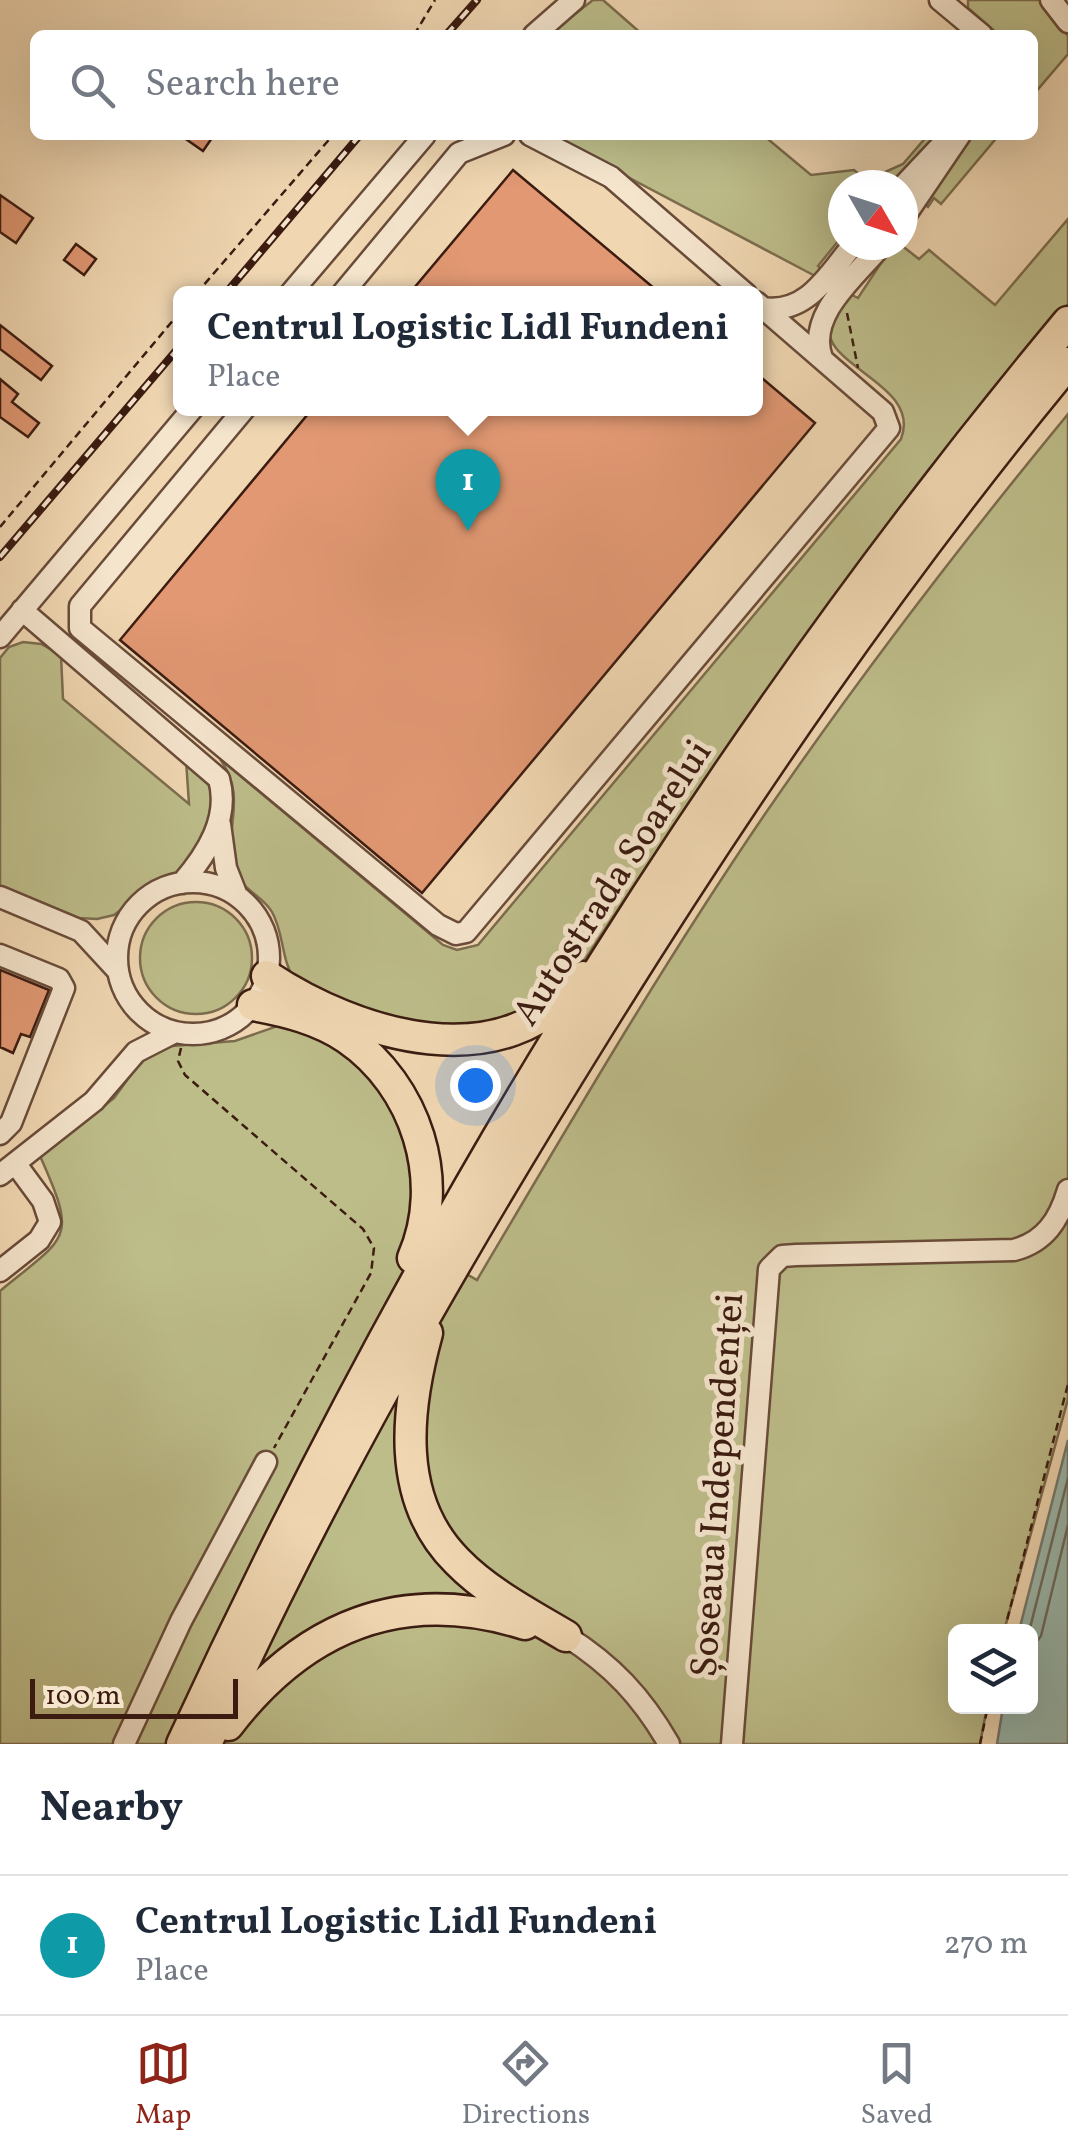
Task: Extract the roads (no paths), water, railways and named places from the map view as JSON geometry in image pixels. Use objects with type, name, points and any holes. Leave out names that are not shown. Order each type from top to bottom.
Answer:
[{"type":"highway","name":"Autostrada Soarelui","points":[[182,1744],[365,1371],[473,1205],[833,621],[1068,322]]},
{"type":"highway","name":"Autostrada Soarelui","points":[[686,861],[894,584],[1068,363]]},
{"type":"highway","points":[[267,976],[305,1000],[413,1039],[465,1040],[495,1034],[557,1003],[580,982],[648,874],[686,861]]},
{"type":"highway","points":[[253,1004],[294,1013],[349,1040],[382,1070],[414,1119],[427,1176],[424,1222],[416,1253],[365,1371]]},
{"type":"highway","name":"Autostrada Soarelui","points":[[209,1744],[307,1536],[440,1287],[473,1205]]},
{"type":"highway","points":[[440,1287],[411,1400],[409,1446],[420,1498],[456,1561],[500,1596],[566,1636]]},
{"type":"highway","points":[[209,1744],[292,1657],[338,1629],[404,1610],[474,1610],[566,1636]]},
{"type":"street","points":[[540,30],[574,0]]},
{"type":"street","points":[[940,0],[976,30]]},
{"type":"street","points":[[1051,0],[1068,22]]},
{"type":"street","points":[[297,286],[421,140]]},
{"type":"street","points":[[349,286],[459,153],[492,140]]},
{"type":"street","points":[[540,140],[611,177],[737,286]]},
{"type":"street","points":[[918,170],[946,140]]},
{"type":"street","points":[[918,197],[957,140]]},
{"type":"street","points":[[763,306],[784,309],[806,301],[840,260]]},
{"type":"street","points":[[822,358],[820,325],[870,260]]},
{"type":"street","points":[[238,416],[80,606],[80,628],[438,925],[456,934],[474,928],[886,433],[887,416],[763,308]]},
{"type":"street","points":[[0,636],[186,416]]},
{"type":"street","points":[[0,1271],[39,1240],[50,1222],[43,1202],[8,1169],[94,1101],[136,1052],[179,1033],[222,1028],[253,1004],[267,976],[264,931],[236,896],[226,868],[220,822],[223,792],[212,770],[22,610]]},
{"type":"street","points":[[182,883],[202,857],[220,822]]},
{"type":"street","points":[[118,970],[118,946],[125,923],[148,896],[182,883],[201,882],[236,896]]},
{"type":"street","points":[[0,897],[81,931],[118,970],[135,1008],[136,1052]]},
{"type":"street","points":[[81,931],[125,923]]},
{"type":"street","points":[[0,955],[64,984],[4,1121],[35,1148]]},
{"type":"street","points":[[135,1008],[179,1033]]},
{"type":"street","name":"Șoseaua Independenței","points":[[732,1744],[769,1269],[782,1256],[1014,1250],[1031,1246],[1054,1224],[1068,1190]]},
{"type":"street","points":[[124,1744],[180,1621],[266,1462]]},
{"type":"street","points":[[566,1636],[623,1678],[648,1708],[669,1744]]},
{"type":"water","points":[[1068,1440],[1068,1744],[997,1744],[1002,1714],[1038,1714],[1038,1624],[1021,1624]]},
{"type":"railway","points":[[450,30],[477,0]]},
{"type":"railway","points":[[232,286],[356,140]]},
{"type":"railway","points":[[0,557],[173,354]]},
{"type":"place","name":"Centrul Logistic Lidl Fundeni","points":[[468,531]]}]
